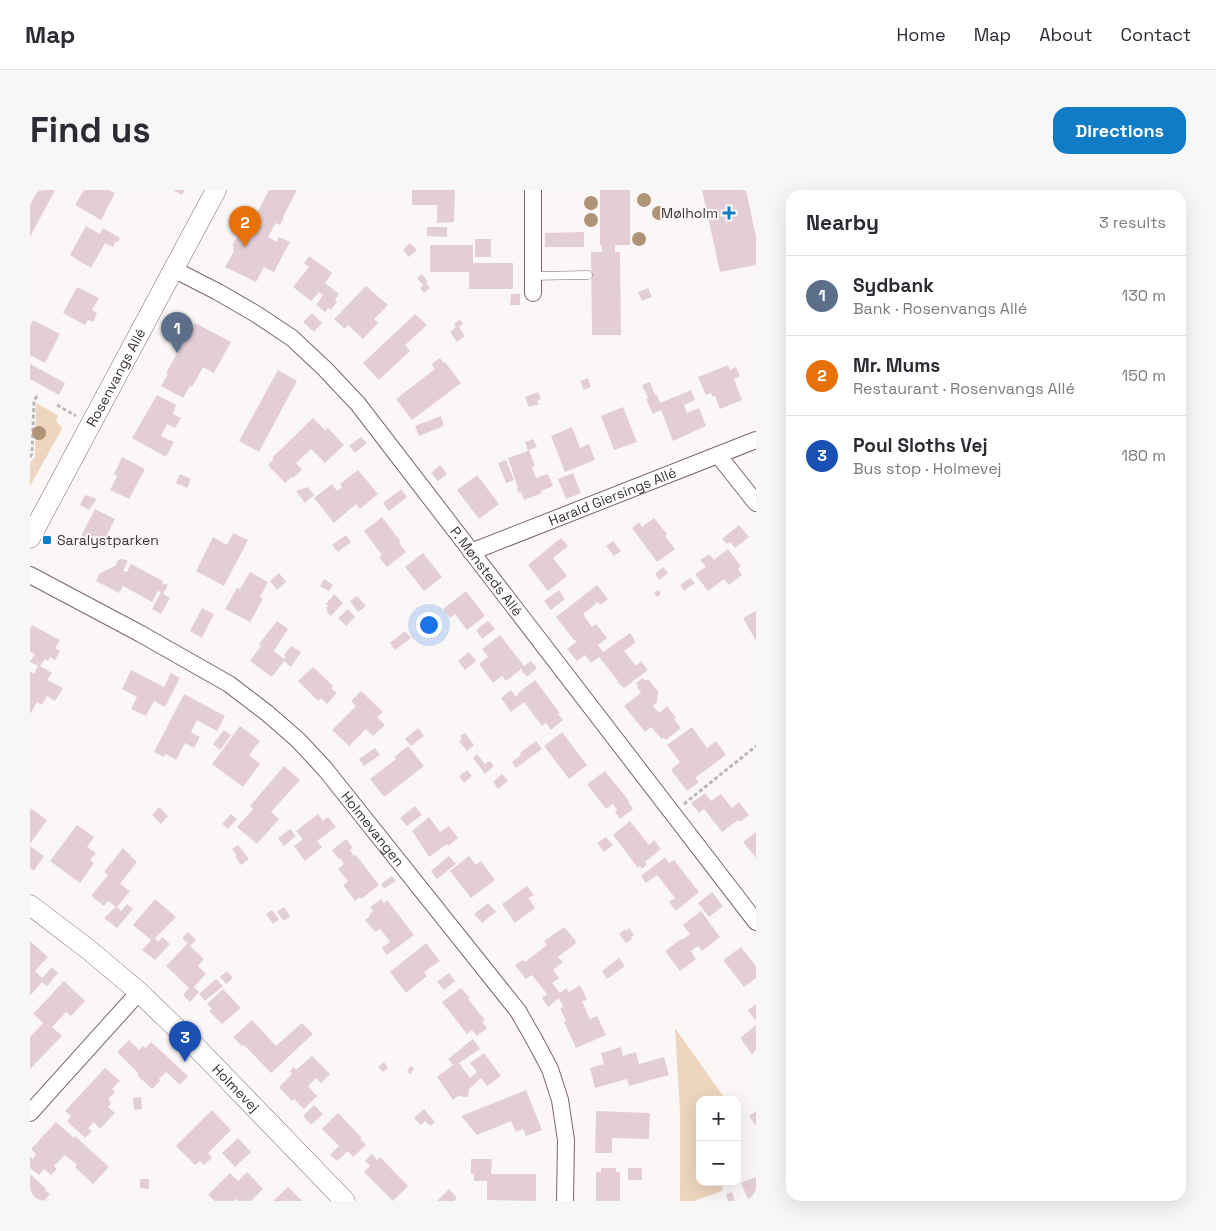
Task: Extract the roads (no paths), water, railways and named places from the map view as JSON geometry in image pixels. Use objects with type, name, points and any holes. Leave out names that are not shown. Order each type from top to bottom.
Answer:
[{"type":"street","name":"Rosenvangs Allé","points":[[30,538],[216,190]]},
{"type":"street","points":[[533,190],[533,293]]},
{"type":"street","name":"P. Mønsteds Allé","points":[[173,270],[218,292],[292,338],[358,404],[756,922]]},
{"type":"street","name":"Harald Giersings Allé","points":[[471,552],[756,440]]},
{"type":"street","points":[[718,455],[756,503]]},
{"type":"street","name":"Holmevangen","points":[[30,576],[141,634],[229,684],[298,740],[326,769],[518,1011],[534,1039],[550,1069],[560,1100],[566,1140],[565,1201]]},
{"type":"street","name":"Holmevej","points":[[30,905],[89,950],[139,992],[199,1050],[345,1201]]},
{"type":"street","points":[[30,1113],[139,992]]},
{"type":"lane","points":[[533,276],[588,276]]},
{"type":"place","name":"Mølholm","points":[[729,213]]},
{"type":"place","name":"Mr. Mums","points":[[245,247]]},
{"type":"place","name":"Sydbank","points":[[177,353]]},
{"type":"place","name":"Saralystparken","points":[[47,540]]},
{"type":"place","name":"Poul Sloths Vej","points":[[185,1062]]}]
